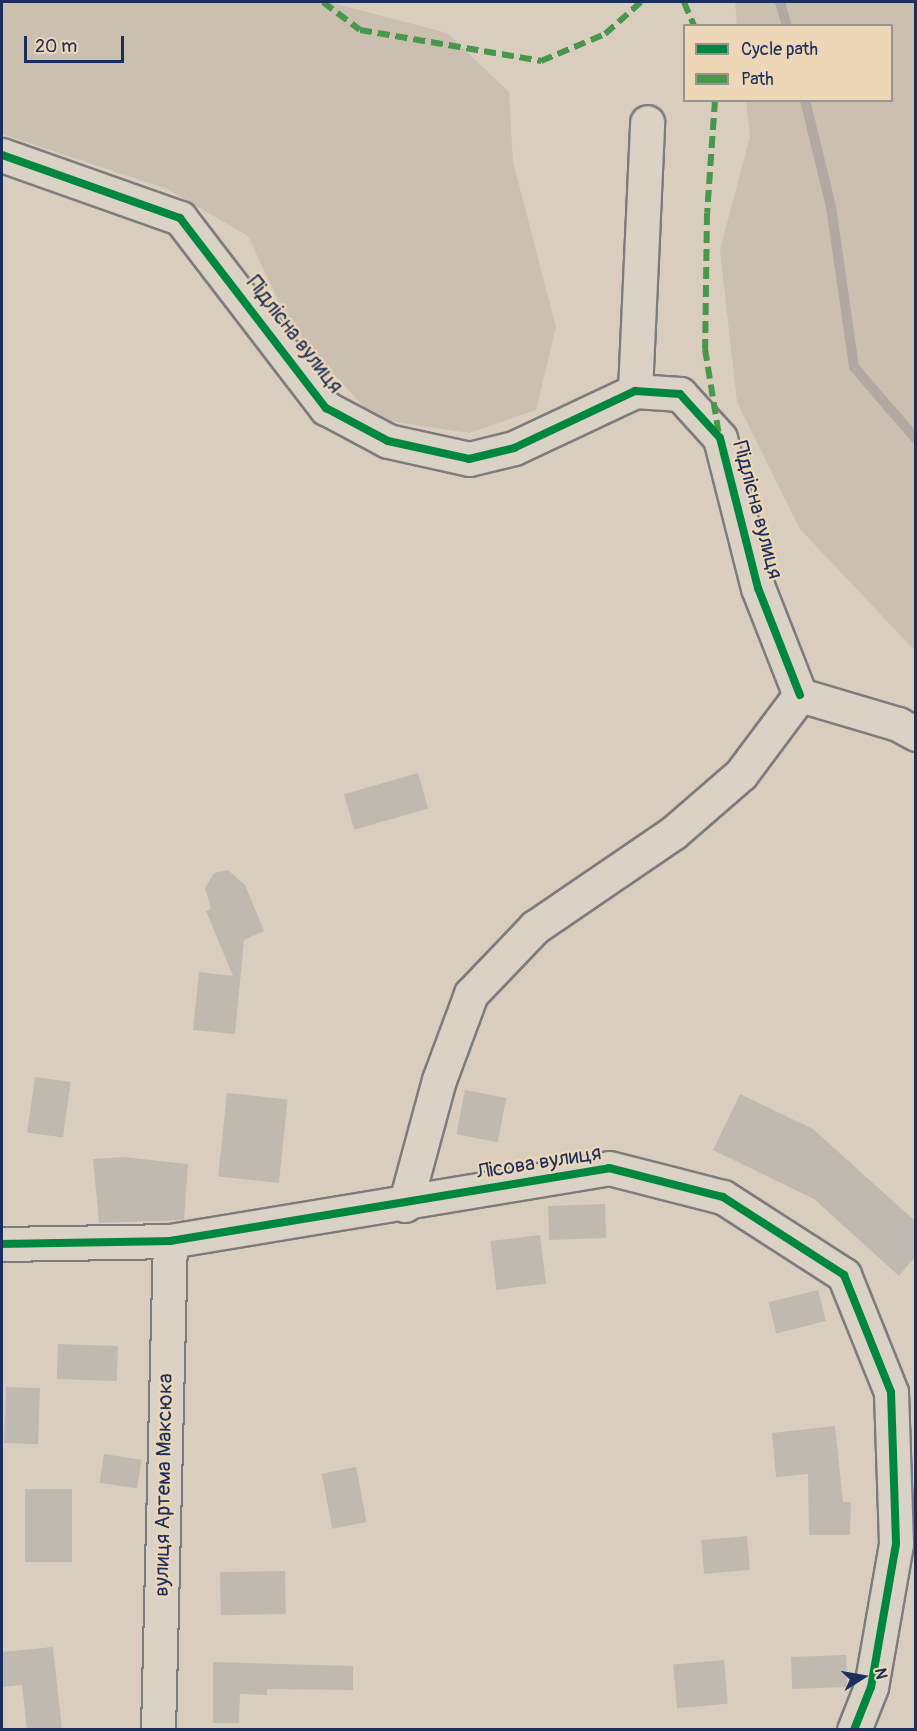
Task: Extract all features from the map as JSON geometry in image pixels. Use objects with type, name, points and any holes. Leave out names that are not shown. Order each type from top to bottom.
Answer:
[{"type":"street","points":[[635,391],[647,122]]},
{"type":"street","name":"Підлісна вулиця","points":[[2,155],[180,218],[326,408],[388,441],[469,459],[514,448],[635,391],[680,394],[720,438],[759,588],[800,694]]},
{"type":"street","points":[[405,1205],[439,1080],[471,994],[534,927],[673,833],[741,774],[800,694],[898,724],[915,735]]},
{"type":"street","name":"Лісова вулиця","points":[[2,1245],[170,1241],[405,1205],[609,1168],[723,1197],[844,1275],[891,1392],[896,1544],[871,1687],[854,1730]]},
{"type":"street","name":"вулиця Артема Максюка","points":[[158,1730],[170,1241]]},
{"type":"shaded area","points":[[2,2],[329,2],[447,33],[509,92],[513,162],[556,327],[536,410],[469,433],[375,419],[290,326],[248,236],[167,189],[2,134]]},
{"type":"shaded area","points":[[735,2],[915,2],[915,651],[800,529],[737,402],[720,250],[750,136],[746,102],[893,102],[893,24],[737,24]]},
{"type":"building","points":[[418,773],[428,809],[354,830],[344,794]]},
{"type":"building","points":[[228,870],[245,885],[264,931],[244,940],[235,1034],[193,1030],[199,972],[233,976],[206,911],[211,909],[205,888],[214,873]]},
{"type":"building","points":[[35,1077],[71,1082],[63,1137],[27,1132]]},
{"type":"building","points":[[465,1090],[506,1098],[498,1142],[456,1134]]},
{"type":"building","points":[[227,1093],[288,1099],[279,1183],[218,1177]]},
{"type":"building","points":[[740,1094],[813,1129],[915,1221],[915,1257],[899,1276],[814,1199],[713,1150]]},
{"type":"building","points":[[123,1157],[188,1164],[184,1220],[99,1223],[93,1159]]},
{"type":"building","points":[[605,1204],[606,1238],[549,1240],[548,1206]]},
{"type":"building","points":[[540,1235],[546,1284],[496,1290],[490,1241]]},
{"type":"building","points":[[818,1290],[826,1321],[776,1333],[769,1302]]},
{"type":"building","points":[[58,1344],[118,1346],[117,1381],[57,1379]]},
{"type":"building","points":[[6,1387],[40,1388],[38,1444],[4,1443]]},
{"type":"building","points":[[835,1426],[843,1502],[851,1502],[850,1535],[809,1535],[808,1474],[776,1477],[772,1433]]},
{"type":"building","points":[[104,1454],[142,1460],[137,1489],[99,1483]]},
{"type":"building","points":[[356,1467],[367,1522],[332,1529],[322,1474]]},
{"type":"building","points":[[25,1489],[72,1489],[72,1562],[25,1562]]},
{"type":"building","points":[[747,1536],[750,1570],[704,1574],[701,1540]]},
{"type":"building","points":[[285,1571],[286,1614],[221,1615],[220,1572]]},
{"type":"building","points":[[53,1647],[62,1730],[27,1730],[22,1685],[2,1687],[2,1652]]},
{"type":"building","points":[[846,1655],[847,1687],[792,1689],[791,1657]]},
{"type":"building","points":[[724,1660],[728,1704],[677,1708],[673,1664]]},
{"type":"building","points":[[213,1662],[353,1666],[353,1690],[267,1689],[267,1695],[240,1694],[239,1723],[213,1723]]},
{"type":"waterway","points":[[780,2],[786,24]]},
{"type":"waterway","points":[[805,102],[831,207],[854,367],[916,439]]},
{"type":"marked path","points":[[323,2],[360,30],[541,61],[605,34],[641,2]]},
{"type":"marked path","points":[[684,2],[693,24]]},
{"type":"marked path","points":[[715,102],[707,213],[705,349],[719,435]]},
{"type":"cycle path","points":[[2,155],[180,218],[326,408],[388,441],[469,459],[514,448],[635,391],[680,394],[720,438],[758,588],[800,695]]},
{"type":"cycle path","points":[[2,1244],[170,1241],[609,1168],[723,1197],[844,1275],[891,1392],[896,1544],[871,1687],[854,1730]]}]
